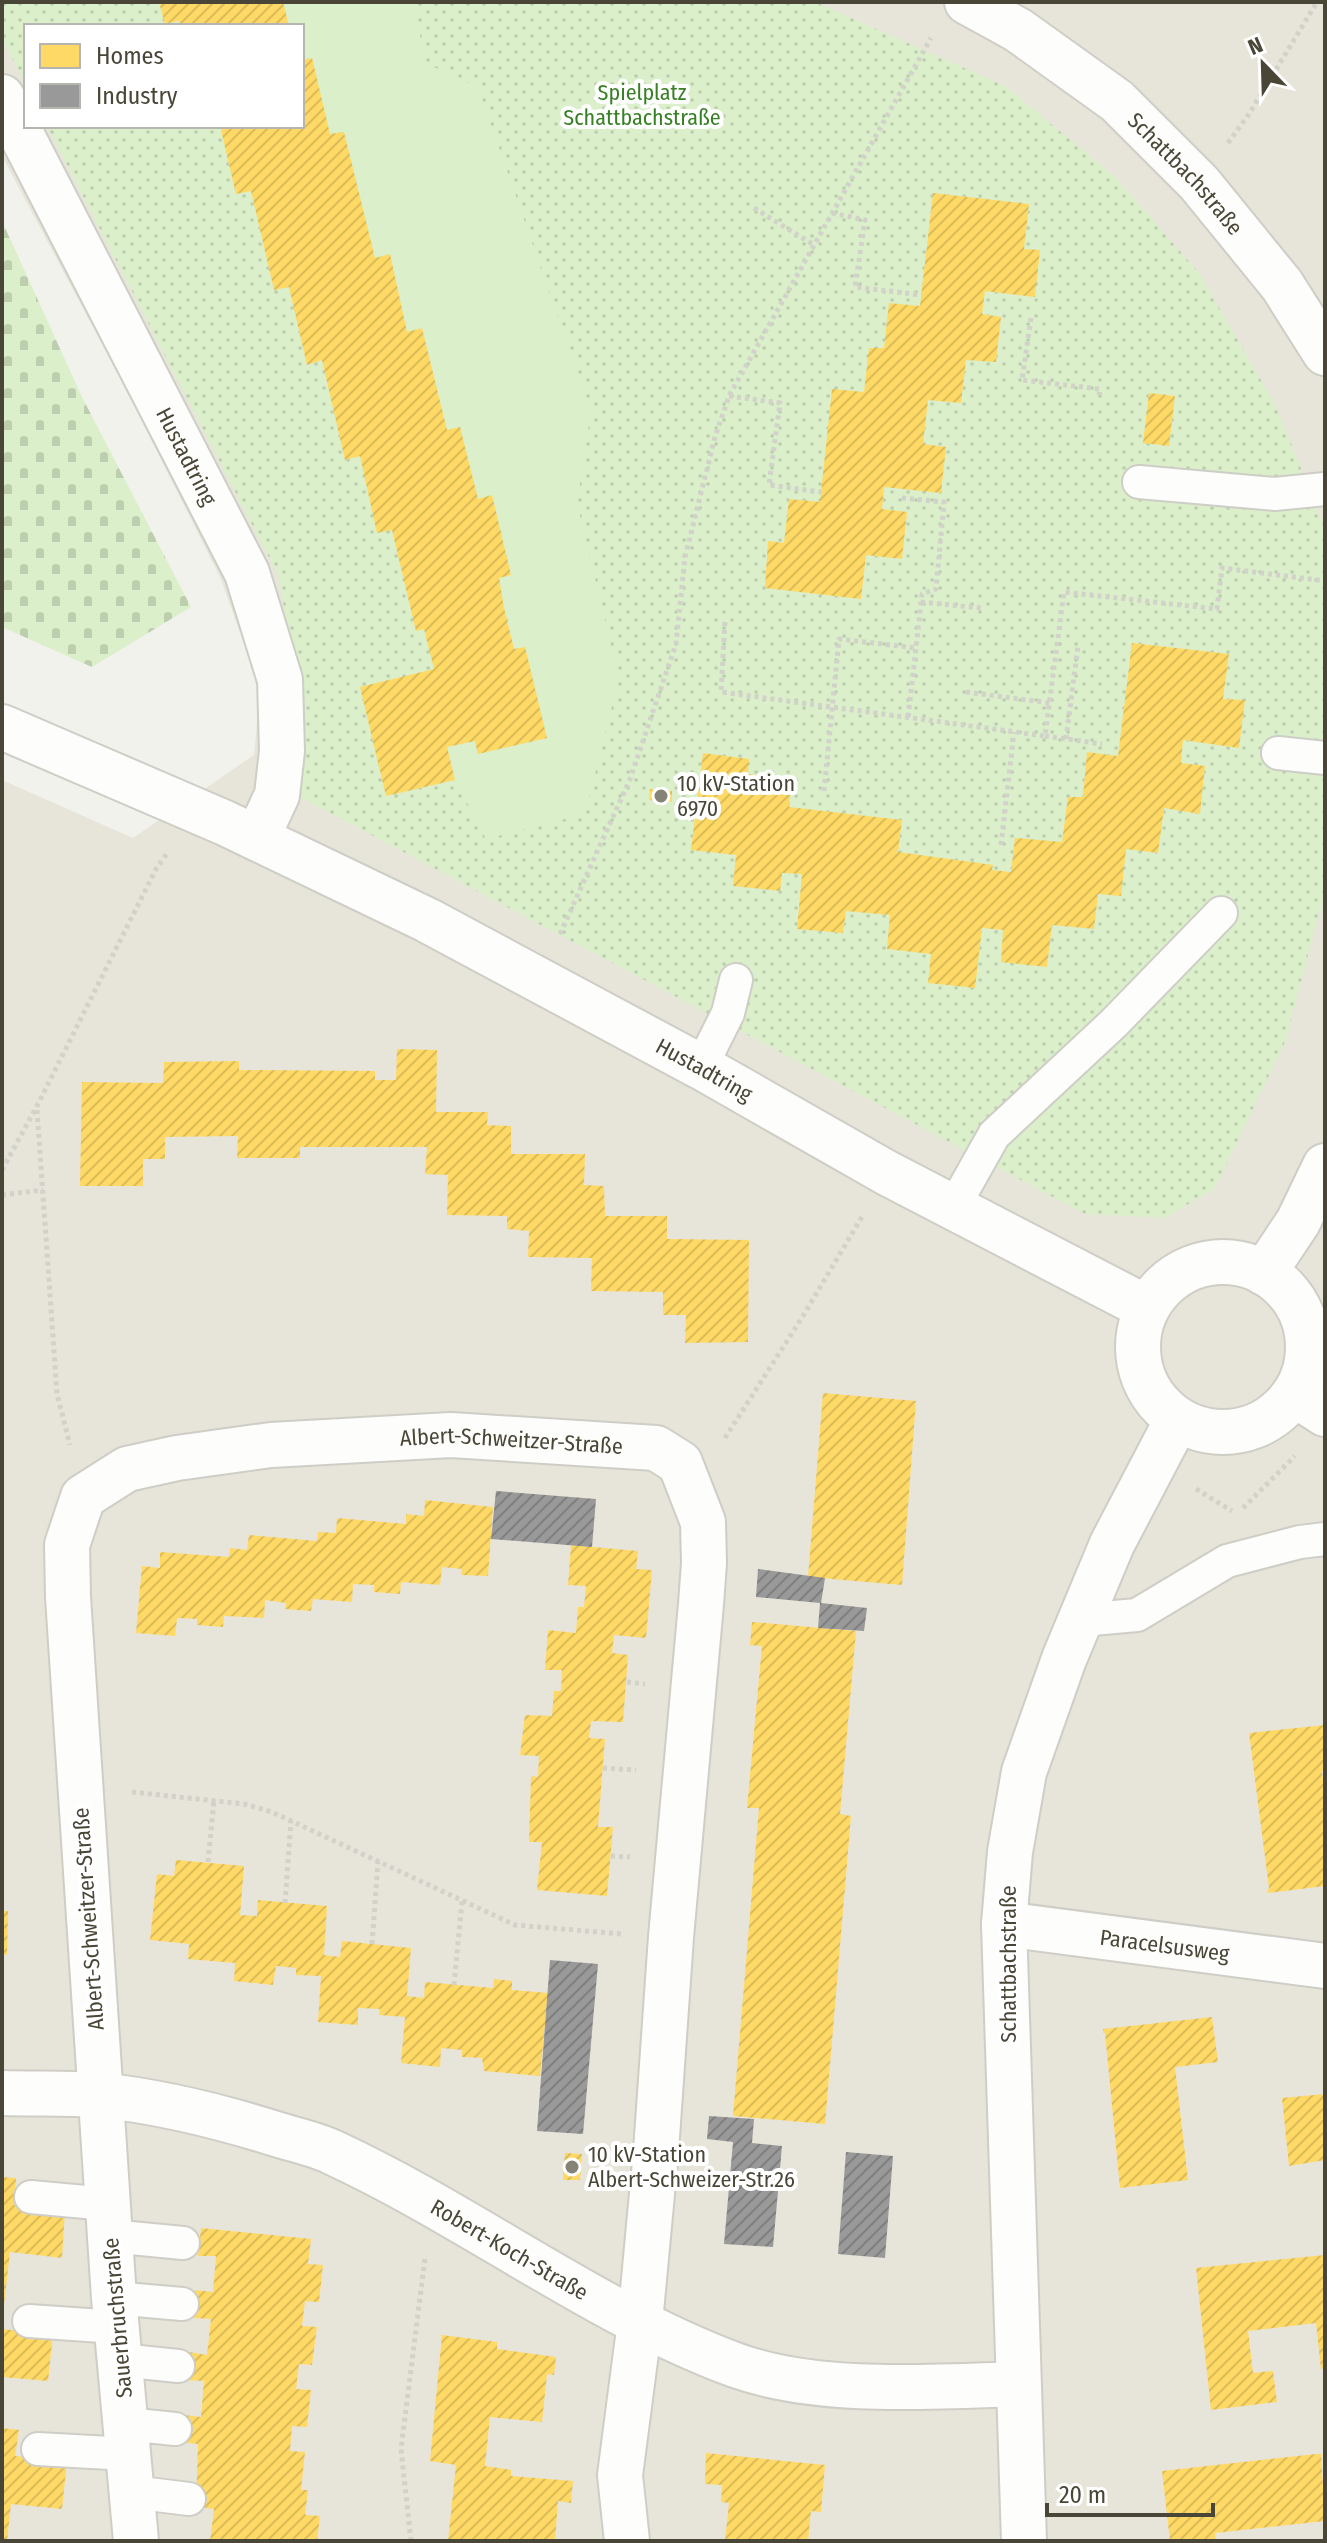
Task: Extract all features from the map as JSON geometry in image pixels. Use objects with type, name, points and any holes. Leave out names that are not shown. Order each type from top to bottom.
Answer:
[{"type":"street","name":"Schattbachstraße","points":[[967,2],[1025,16],[1117,101],[1199,183],[1282,285],[1324,349]]},
{"type":"street","name":"Hustadtring","points":[[2,97],[247,573],[280,680],[282,751],[277,795],[257,838]]},
{"type":"street","name":"Hustadtring","points":[[2,727],[257,838],[427,920],[701,1067],[953,1208],[1147,1308]]},
{"type":"street","points":[[1264,1273],[1298,1222],[1325,1166]]},
{"type":"street","points":[[1228,1262],[1247,1265],[1264,1273],[1281,1285],[1294,1300],[1303,1318],[1308,1337],[1308,1357],[1303,1376],[1307,1419],[1271,1417],[1241,1431],[1208,1430],[1177,1420],[1151,1394],[1138,1361],[1137,1342],[1147,1308],[1158,1291],[1190,1268],[1228,1262]]},
{"type":"street","name":"Schattbachstraße","points":[[1024,2541],[1004,1924],[1010,1852],[1024,1772],[1064,1659],[1112,1544],[1177,1420]]},
{"type":"street","name":"Albert-Schweitzer-Straße","points":[[100,2095],[78,1786],[67,1545],[83,1497],[127,1469],[177,1458],[286,1444],[451,1435],[656,1448],[680,1463],[703,1522],[704,1563],[640,2322]]},
{"type":"street","name":"Paracelsusweg","points":[[1004,1924],[1325,1966]]},
{"type":"street","name":"Robert-Koch-Straße","points":[[2,2093],[100,2095],[223,2117],[331,2151],[439,2207],[640,2322],[737,2365],[793,2379],[844,2385],[922,2388],[1018,2384]]},
{"type":"street","name":"Sauerbruchstraße","points":[[100,2095],[136,2541]]},
{"type":"street","points":[[627,2541],[620,2475],[640,2322]]},
{"type":"lane","points":[[1139,482],[1275,494],[1325,489]]},
{"type":"lane","points":[[1278,753],[1325,758]]},
{"type":"lane","points":[[953,1208],[994,1135],[1114,1023],[1221,913]]},
{"type":"lane","points":[[701,1067],[728,1013],[736,980]]},
{"type":"lane","points":[[1081,1620],[1137,1615],[1227,1561],[1300,1542],[1325,1539]]},
{"type":"lane","points":[[31,2197],[183,2243]]},
{"type":"lane","points":[[29,2321],[117,2328],[182,2304]]},
{"type":"lane","points":[[117,2328],[178,2366]]},
{"type":"lane","points":[[129,2457],[175,2429]]},
{"type":"lane","points":[[38,2449],[129,2457],[189,2499]]},
{"type":"path","points":[[1199,183],[1249,114],[1317,2]]},
{"type":"path","points":[[540,979],[630,779],[676,644],[685,557],[715,437],[729,396],[933,35]]},
{"type":"path","points":[[754,208],[814,245]]},
{"type":"path","points":[[832,213],[865,220],[855,287],[922,295]]},
{"type":"path","points":[[1031,318],[1022,380],[1100,389],[1099,395]]},
{"type":"path","points":[[729,396],[780,403],[769,485],[821,492]]},
{"type":"path","points":[[902,498],[944,502],[936,589],[922,594],[908,718]]},
{"type":"path","points":[[1045,736],[1064,592],[1217,609],[1222,568],[1325,581]]},
{"type":"path","points":[[921,602],[981,608]]},
{"type":"path","points":[[725,622],[721,692],[1102,744]]},
{"type":"path","points":[[824,791],[839,639],[916,648]]},
{"type":"path","points":[[1066,739],[1078,646]]},
{"type":"path","points":[[966,692],[1050,703]]},
{"type":"path","points":[[1001,845],[1014,732]]},
{"type":"path","points":[[2,1170],[156,869],[196,811]]},
{"type":"path","points":[[37,1106],[57,1394],[83,1497]]},
{"type":"path","points":[[2,1195],[43,1190]]},
{"type":"path","points":[[743,1411],[834,1267]]},
{"type":"path","points":[[1154,1464],[1236,1514],[1307,1419]]},
{"type":"path","points":[[78,1786],[244,1804],[291,1821],[515,1925],[671,1937]]},
{"type":"path","points":[[208,1862],[214,1800]]},
{"type":"path","points":[[285,1903],[291,1821]]},
{"type":"path","points":[[372,1944],[378,1862]]},
{"type":"path","points":[[454,1985],[462,1901]]},
{"type":"path","points":[[411,2541],[401,2449],[426,2255],[439,2207]]},
{"type":"shaded area","points":[[2,2],[1325,2],[1325,2541],[2,2541],[2,780],[133,838],[254,755],[260,688],[220,577],[121,380],[2,156]]},
{"type":"green space","name":"Spielplatz Schattbachstraße","points":[[2,2],[815,2],[1005,86],[1115,177],[1199,273],[1277,408],[1323,524],[1325,537],[1325,891],[1285,1042],[1215,1188],[1165,1218],[1085,1214],[302,798],[298,686],[278,575],[48,128],[304,128],[304,24],[24,24],[24,80],[2,38]]},
{"type":"green space","points":[[283,2],[414,2],[425,63],[478,87],[591,412],[577,503],[619,678],[585,814],[486,839],[455,780],[447,747],[475,741],[478,754],[547,738],[525,647],[514,649],[499,578],[511,574],[493,496],[478,499],[460,427],[447,430],[422,329],[407,332],[390,255],[375,258],[344,132],[330,134],[312,58],[304,60],[304,24],[288,24]]},
{"type":"green space","points":[[2,221],[82,397],[191,607],[92,667],[2,627]]},
{"type":"building: Homes","points":[[159,2],[283,2],[288,24],[180,24],[179,21],[165,24]]},
{"type":"building: Homes","points":[[312,58],[330,134],[344,132],[375,258],[390,254],[407,332],[422,328],[447,430],[460,427],[478,499],[492,495],[511,575],[499,578],[504,608],[514,649],[525,647],[547,738],[478,754],[475,741],[447,747],[455,780],[386,796],[360,687],[434,669],[424,629],[416,631],[392,530],[377,533],[360,456],[345,460],[322,360],[307,365],[289,287],[274,290],[251,191],[236,194],[220,128],[304,128],[304,60]]},
{"type":"building: Homes","points":[[933,193],[1029,204],[1024,249],[1040,250],[1035,297],[985,291],[982,314],[1001,317],[996,362],[966,360],[961,403],[928,400],[923,444],[946,447],[941,493],[884,487],[882,509],[907,512],[902,559],[866,555],[861,599],[765,588],[768,541],[784,543],[789,499],[820,502],[832,389],[864,392],[869,348],[884,348],[889,303],[920,306]]},
{"type":"building: Homes","points":[[1149,393],[1175,396],[1169,446],[1143,443]]},
{"type":"building: Homes","points":[[1132,643],[1229,654],[1223,699],[1245,700],[1239,748],[1183,740],[1181,763],[1205,766],[1200,814],[1164,808],[1158,853],[1126,849],[1121,896],[1098,894],[1094,929],[1052,925],[1047,967],[1001,962],[1003,930],[982,928],[975,988],[928,983],[931,954],[887,949],[890,915],[846,911],[843,933],[797,929],[802,874],[782,873],[780,891],[733,886],[736,855],[691,850],[703,753],[749,759],[748,774],[792,779],[789,807],[902,820],[898,852],[993,865],[992,870],[1011,872],[1015,838],[1062,842],[1068,797],[1083,797],[1087,752],[1118,756]]},
{"type":"building: Homes","name":"10 kV-Station 6970","points":[[650,789],[672,791],[672,802],[649,800]]},
{"type":"building: Homes","points":[[397,1049],[437,1050],[436,1112],[488,1112],[487,1125],[511,1126],[511,1154],[585,1154],[584,1185],[604,1186],[605,1216],[667,1216],[667,1239],[749,1240],[748,1342],[685,1343],[686,1315],[663,1315],[663,1292],[591,1291],[592,1258],[528,1257],[529,1231],[507,1229],[507,1216],[447,1215],[448,1175],[425,1174],[427,1147],[300,1147],[300,1158],[237,1158],[238,1136],[165,1137],[165,1159],[143,1159],[143,1186],[80,1186],[82,1082],[163,1083],[164,1062],[239,1061],[239,1070],[375,1071],[375,1080],[396,1080]]},
{"type":"building: Homes","points":[[823,1393],[916,1401],[902,1585],[808,1577]]},
{"type":"building: Homes","points":[[425,1500],[493,1507],[488,1576],[461,1575],[462,1569],[442,1567],[440,1585],[401,1582],[400,1594],[374,1592],[374,1585],[353,1584],[352,1602],[313,1599],[311,1611],[285,1609],[286,1603],[265,1600],[264,1618],[224,1616],[223,1627],[197,1625],[197,1619],[177,1618],[175,1636],[136,1633],[142,1566],[160,1568],[160,1552],[229,1557],[230,1548],[247,1550],[249,1535],[317,1541],[318,1532],[336,1533],[337,1518],[406,1524],[406,1514],[424,1516]]},
{"type":"building: Homes","points":[[571,1545],[638,1551],[636,1569],[652,1570],[646,1638],[614,1635],[612,1653],[628,1655],[623,1722],[591,1721],[589,1738],[605,1739],[598,1827],[613,1827],[607,1896],[537,1890],[542,1842],[529,1842],[531,1776],[538,1777],[539,1756],[520,1755],[525,1715],[552,1716],[554,1691],[561,1691],[562,1670],[545,1670],[548,1630],[576,1633],[578,1607],[584,1607],[586,1586],[568,1585]]},
{"type":"building: Homes","points":[[752,1622],[856,1631],[840,1814],[851,1816],[825,2124],[733,2116],[759,1808],[747,1808],[762,1646],[750,1645]]},
{"type":"building: Homes","points":[[1325,1725],[1325,1771],[1322,1771],[1325,1886],[1267,1893],[1269,1888],[1249,1733]]},
{"type":"building: Homes","points":[[176,1860],[244,1866],[240,1915],[257,1916],[258,1900],[327,1906],[324,1955],[340,1957],[342,1941],[411,1948],[407,1996],[424,1998],[425,1982],[493,1988],[494,1979],[512,1981],[512,1990],[548,1993],[540,2076],[484,2071],[482,2058],[462,2057],[462,2050],[441,2048],[440,2067],[401,2063],[405,2017],[379,2015],[380,2009],[358,2008],[358,2025],[318,2022],[321,1976],[296,1975],[296,1968],[276,1966],[273,1985],[234,1981],[235,1963],[188,1959],[189,1944],[150,1940],[157,1874],[174,1876]]},
{"type":"building: Homes","points":[[2,1911],[8,1911],[7,1955],[2,1954]]},
{"type":"building: Homes","points":[[1212,2017],[1218,2062],[1175,2067],[1188,2180],[1120,2188],[1103,2029]]},
{"type":"building: Homes","points":[[1325,2094],[1325,2160],[1289,2166],[1282,2098]]},
{"type":"building: Homes","name":"10 kV-Station Albert-Schweizer-Str.26","points":[[565,2153],[582,2154],[580,2180],[563,2180]]},
{"type":"building: Homes","points":[[2,2177],[16,2178],[14,2205],[65,2210],[62,2258],[10,2252],[4,2305]]},
{"type":"building: Homes","points":[[201,2228],[311,2239],[308,2264],[323,2265],[319,2302],[305,2301],[302,2326],[317,2327],[312,2365],[299,2364],[296,2389],[311,2390],[307,2427],[292,2426],[290,2451],[305,2452],[301,2490],[308,2490],[305,2515],[320,2516],[317,2541],[210,2541],[214,2509],[196,2507],[198,2444],[180,2442],[184,2415],[201,2417],[204,2381],[186,2380],[189,2352],[207,2355],[211,2319],[193,2318],[195,2290],[213,2292],[216,2256],[198,2256]]},
{"type":"building: Homes","points":[[1325,2255],[1325,2369],[1321,2369],[1316,2323],[1248,2331],[1253,2373],[1273,2371],[1277,2402],[1211,2410],[1196,2268]]},
{"type":"building: Homes","points":[[2,2329],[53,2334],[48,2381],[2,2377]]},
{"type":"building: Homes","points":[[442,2335],[497,2342],[497,2349],[556,2357],[554,2375],[547,2374],[542,2422],[490,2417],[485,2466],[511,2470],[511,2476],[573,2481],[571,2503],[558,2501],[555,2541],[448,2541],[456,2465],[430,2461]]},
{"type":"building: Homes","points":[[2,2428],[19,2430],[15,2456],[67,2461],[62,2509],[11,2504],[7,2541],[2,2541]]},
{"type":"building: Homes","points":[[706,2453],[825,2465],[821,2512],[811,2511],[808,2541],[725,2541],[729,2503],[721,2502],[722,2485],[705,2484]]},
{"type":"building: Homes","points":[[1321,2454],[1325,2521],[1215,2533],[1216,2541],[1170,2541],[1162,2471]]},
{"type":"building: Industry","points":[[496,1491],[596,1499],[592,1547],[491,1539]]},
{"type":"building: Industry","points":[[758,1569],[825,1578],[821,1603],[867,1608],[864,1631],[818,1628],[820,1603],[756,1597]]},
{"type":"building: Industry","points":[[550,1960],[598,1964],[583,2134],[537,2131]]},
{"type":"building: Industry","points":[[709,2116],[754,2119],[752,2143],[782,2146],[773,2247],[724,2244],[733,2142],[707,2139]]},
{"type":"building: Industry","points":[[846,2152],[893,2156],[885,2258],[838,2254]]},
{"type":"place","name":"10 kV-Station 6970","points":[[661,796]]},
{"type":"place","name":"10 kV-Station Albert-Schweizer-Str.26","points":[[572,2167]]}]
